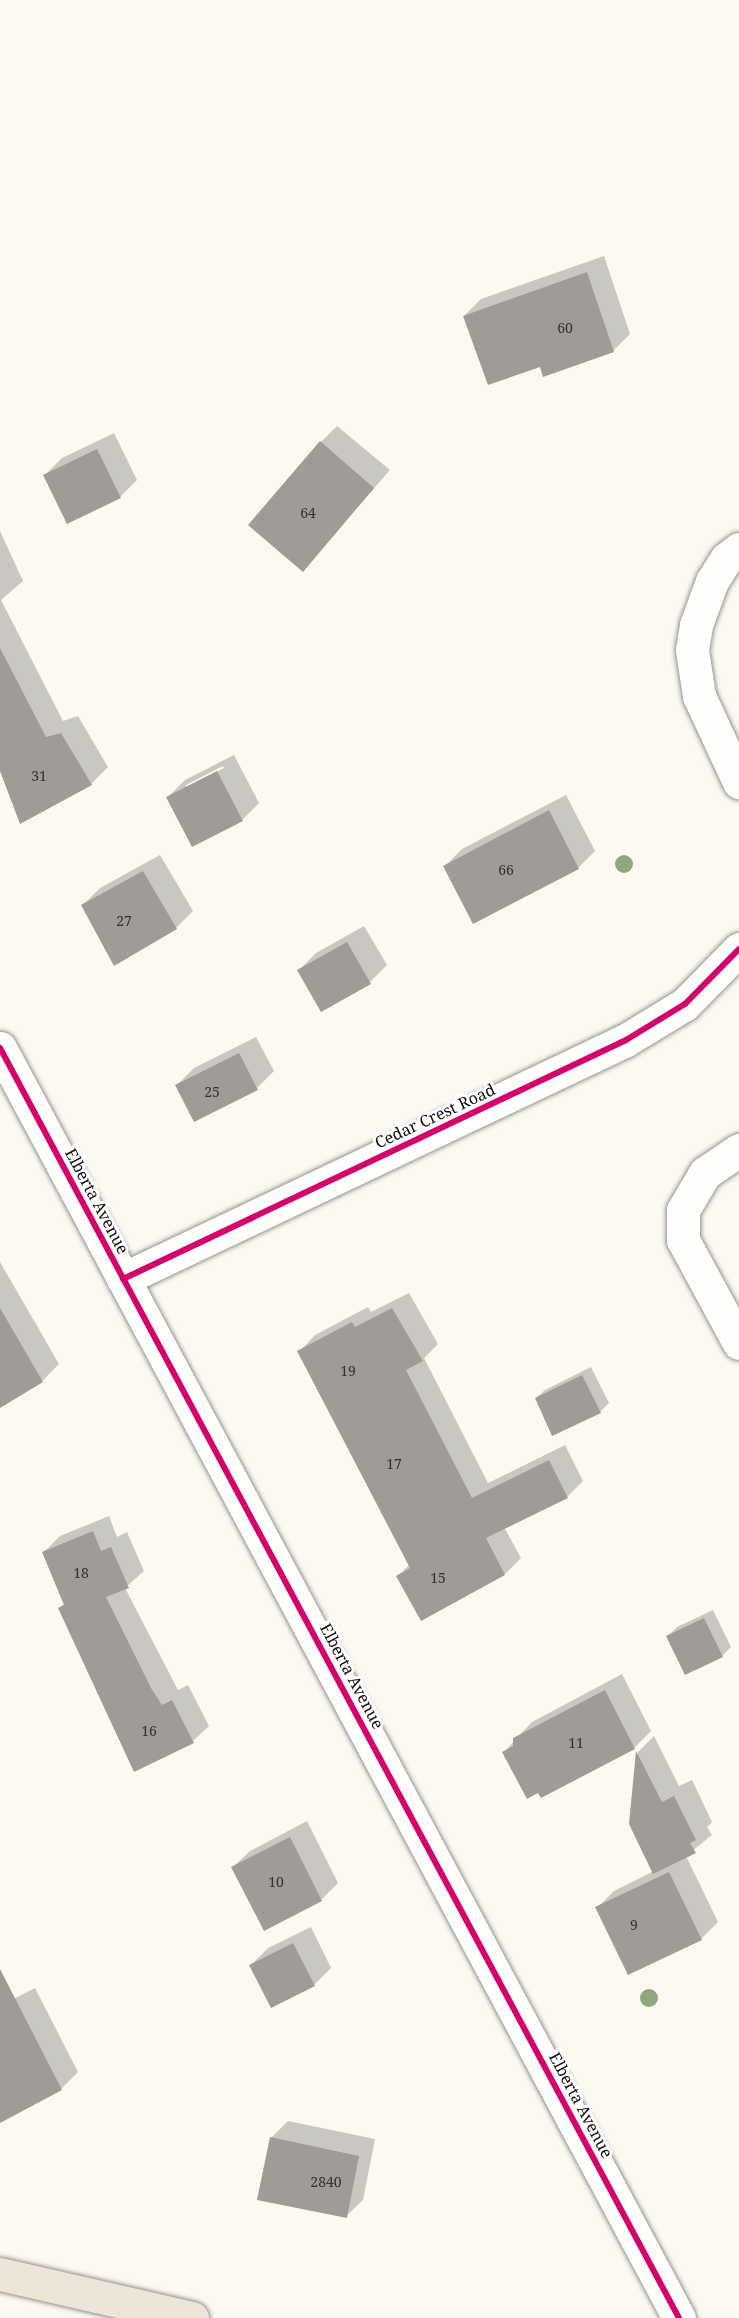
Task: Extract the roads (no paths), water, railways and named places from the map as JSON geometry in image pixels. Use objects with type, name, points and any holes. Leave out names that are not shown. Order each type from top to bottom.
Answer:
[{"type":"main road","points":[[0,2274],[192,2318]]},
{"type":"street","points":[[739,549],[726,559],[712,581],[696,625],[692,650],[699,696],[739,782]]},
{"type":"street","name":"Cedar Crest Road","points":[[123,1279],[626,1040],[685,1004],[739,949]]},
{"type":"street","name":"Elberta Avenue","points":[[0,1048],[679,2318]]},
{"type":"street","points":[[739,1150],[705,1173],[683,1210],[683,1240],[739,1343]]}]
